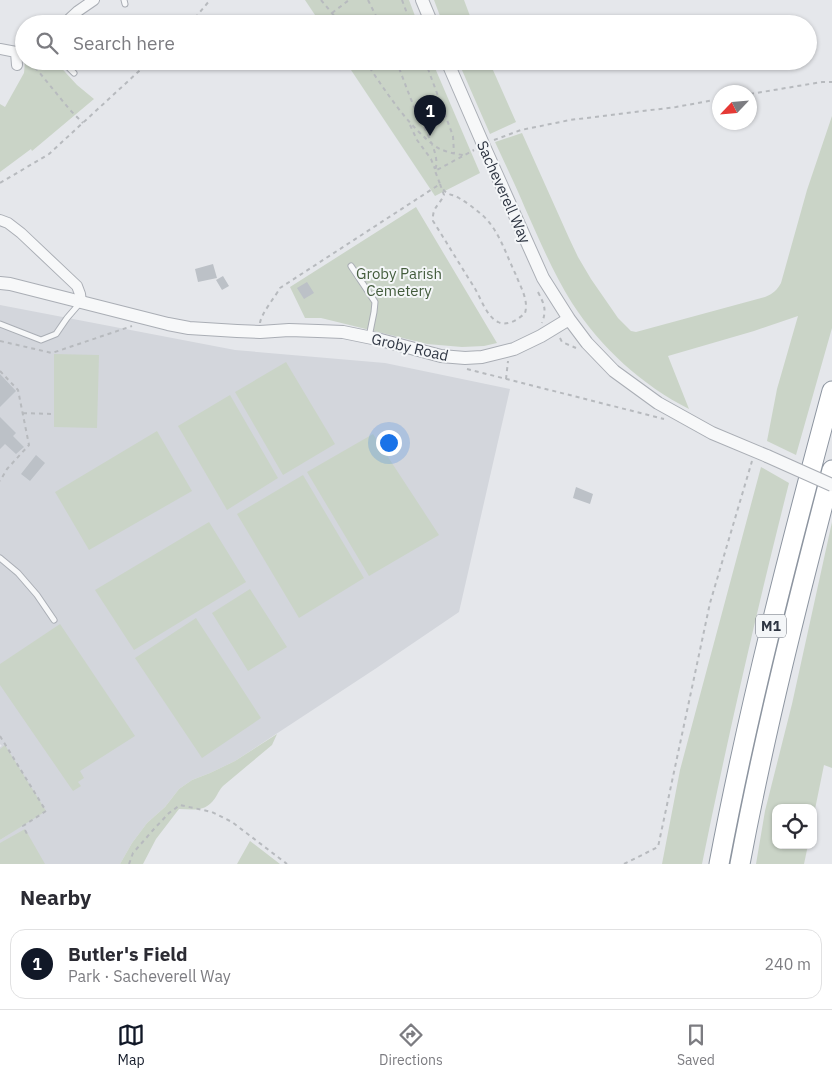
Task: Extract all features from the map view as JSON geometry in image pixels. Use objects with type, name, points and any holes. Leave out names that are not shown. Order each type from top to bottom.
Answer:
[{"type":"highway","name":"M1","points":[[719,864],[762,662],[832,391]]},
{"type":"highway","name":"M1","points":[[740,864],[749,814],[784,658],[832,470]]},
{"type":"street","points":[[74,15],[94,0]]},
{"type":"street","points":[[422,0],[428,15]]},
{"type":"street","points":[[0,49],[15,50]]},
{"type":"street","name":"Sacheverell Way","points":[[451,70],[543,278],[569,319]]},
{"type":"street","points":[[0,220],[8,223],[21,233],[77,286],[81,302]]},
{"type":"street","name":"Groby Road","points":[[0,283],[189,328],[260,332],[318,330],[344,332],[448,357],[482,357],[510,350],[528,343],[569,319]]},
{"type":"street","points":[[569,319],[587,343],[614,371],[658,403],[712,432],[832,485]]},
{"type":"lane","points":[[71,70],[74,73]]},
{"type":"lane","points":[[351,266],[375,302],[369,338]]},
{"type":"lane","points":[[0,324],[41,340],[56,334],[81,302]]},
{"type":"lane","points":[[0,558],[18,573],[54,620]]},
{"type":"path","points":[[198,15],[210,0]]},
{"type":"path","points":[[321,0],[332,13],[349,0]]},
{"type":"path","points":[[368,0],[376,15]]},
{"type":"path","points":[[402,0],[408,15]]},
{"type":"path","points":[[37,70],[83,123]]},
{"type":"path","points":[[0,183],[49,154],[140,70]]},
{"type":"path","points":[[371,70],[408,122],[439,148],[454,154],[464,155]]},
{"type":"path","points":[[400,70],[431,142],[437,166],[435,171]]},
{"type":"path","points":[[428,70],[453,136],[454,154]]},
{"type":"path","points":[[757,93],[832,82]]},
{"type":"path","points":[[435,171],[483,144],[521,130],[570,120],[676,107],[712,100]]},
{"type":"path","points":[[408,122],[417,140],[431,159],[440,184],[443,189],[446,194],[458,197],[480,213],[502,244],[526,304],[525,312],[517,320],[502,324],[489,314],[433,221],[436,206],[444,195],[443,189]]},
{"type":"path","points":[[260,332],[260,317],[280,288],[440,184]]},
{"type":"path","points":[[539,292],[545,307],[545,313],[540,326]]},
{"type":"path","points":[[0,341],[52,353],[151,319]]},
{"type":"path","points":[[506,378],[510,350]]},
{"type":"path","points":[[461,367],[671,421]]},
{"type":"path","points":[[0,371],[18,390],[30,445],[7,469],[0,481]]},
{"type":"path","points":[[23,413],[54,414]]},
{"type":"path","points":[[624,864],[658,846],[710,603],[755,451]]},
{"type":"path","points":[[0,736],[46,811],[23,826],[28,836]]},
{"type":"path","points":[[130,864],[133,853],[169,814],[180,805],[212,812],[232,822],[288,864]]},
{"type":"shaded area","points":[[0,305],[235,350],[385,363],[510,389],[459,612],[235,761],[192,780],[179,789],[165,807],[147,823],[132,843],[120,864],[0,864],[0,840],[9,834],[0,818],[0,747],[2,746],[0,744]]},
{"type":"green space","points":[[305,0],[409,0],[415,15],[315,15]]},
{"type":"green space","points":[[434,0],[464,0],[470,15],[440,15]]},
{"type":"green space","points":[[24,70],[63,70],[94,99],[32,151],[31,149],[0,172],[0,104],[5,107]]},
{"type":"green space","points":[[351,70],[436,70],[480,173],[435,196]]},
{"type":"green space","points":[[462,70],[493,70],[516,122],[490,134]]},
{"type":"green space","points":[[832,116],[832,328],[796,455],[767,441],[777,389],[798,316],[668,356],[689,409],[639,377],[609,350],[583,319],[547,257],[495,142],[522,133],[578,257],[618,318],[631,331],[636,332],[765,297],[776,290],[781,283],[807,190]]},
{"type":"green space","name":"Groby Parish Cemetery","points":[[416,207],[497,343],[484,346],[462,347],[427,344],[321,318],[305,318],[290,287]]},
{"type":"green space","points":[[54,354],[99,355],[97,428],[54,427]]},
{"type":"green space","points":[[286,362],[335,444],[283,475],[235,392]]},
{"type":"green space","points":[[230,395],[278,478],[227,510],[178,426]]},
{"type":"green space","points":[[157,431],[192,491],[89,550],[55,492]]},
{"type":"green space","points":[[373,434],[439,535],[369,576],[307,472]]},
{"type":"green space","points":[[761,467],[789,483],[743,673],[702,864],[662,864],[680,770]]},
{"type":"green space","points":[[303,475],[364,578],[299,618],[237,514]]},
{"type":"green space","points":[[209,522],[246,582],[134,650],[95,590]]},
{"type":"green space","points":[[832,522],[832,768],[824,765],[816,804],[772,804],[772,849],[807,849],[804,864],[756,864],[765,811],[792,704]]},
{"type":"green space","points":[[250,589],[287,647],[248,671],[212,613]]},
{"type":"green space","points":[[196,618],[261,718],[202,758],[135,658]]},
{"type":"green space","points":[[60,624],[135,736],[80,771],[84,778],[78,782],[81,786],[73,791],[0,685],[0,664]]},
{"type":"green space","points":[[277,734],[272,745],[223,786],[213,801],[207,806],[196,809],[179,809],[156,839],[143,864],[120,864],[132,843],[147,823],[165,807],[179,789],[192,780],[235,761]]},
{"type":"green space","points":[[5,745],[46,811],[0,840],[0,749]]},
{"type":"green space","points":[[25,829],[45,864],[0,864],[0,843]]},
{"type":"green space","points":[[250,841],[280,864],[237,864]]},
{"type":"building","points":[[213,264],[217,278],[198,282],[195,269]]},
{"type":"building","points":[[223,276],[229,286],[222,290],[216,280]]},
{"type":"building","points":[[307,282],[314,293],[304,299],[297,288]]},
{"type":"building","points":[[0,374],[16,391],[0,407]]},
{"type":"building","points":[[0,417],[16,433],[13,436],[24,447],[16,454],[5,444],[0,449]]},
{"type":"building","points":[[36,455],[45,463],[30,481],[21,474]]},
{"type":"building","points":[[576,487],[593,494],[590,504],[573,498]]},
{"type":"place","name":"Butler's Field","points":[[430,136]]}]
